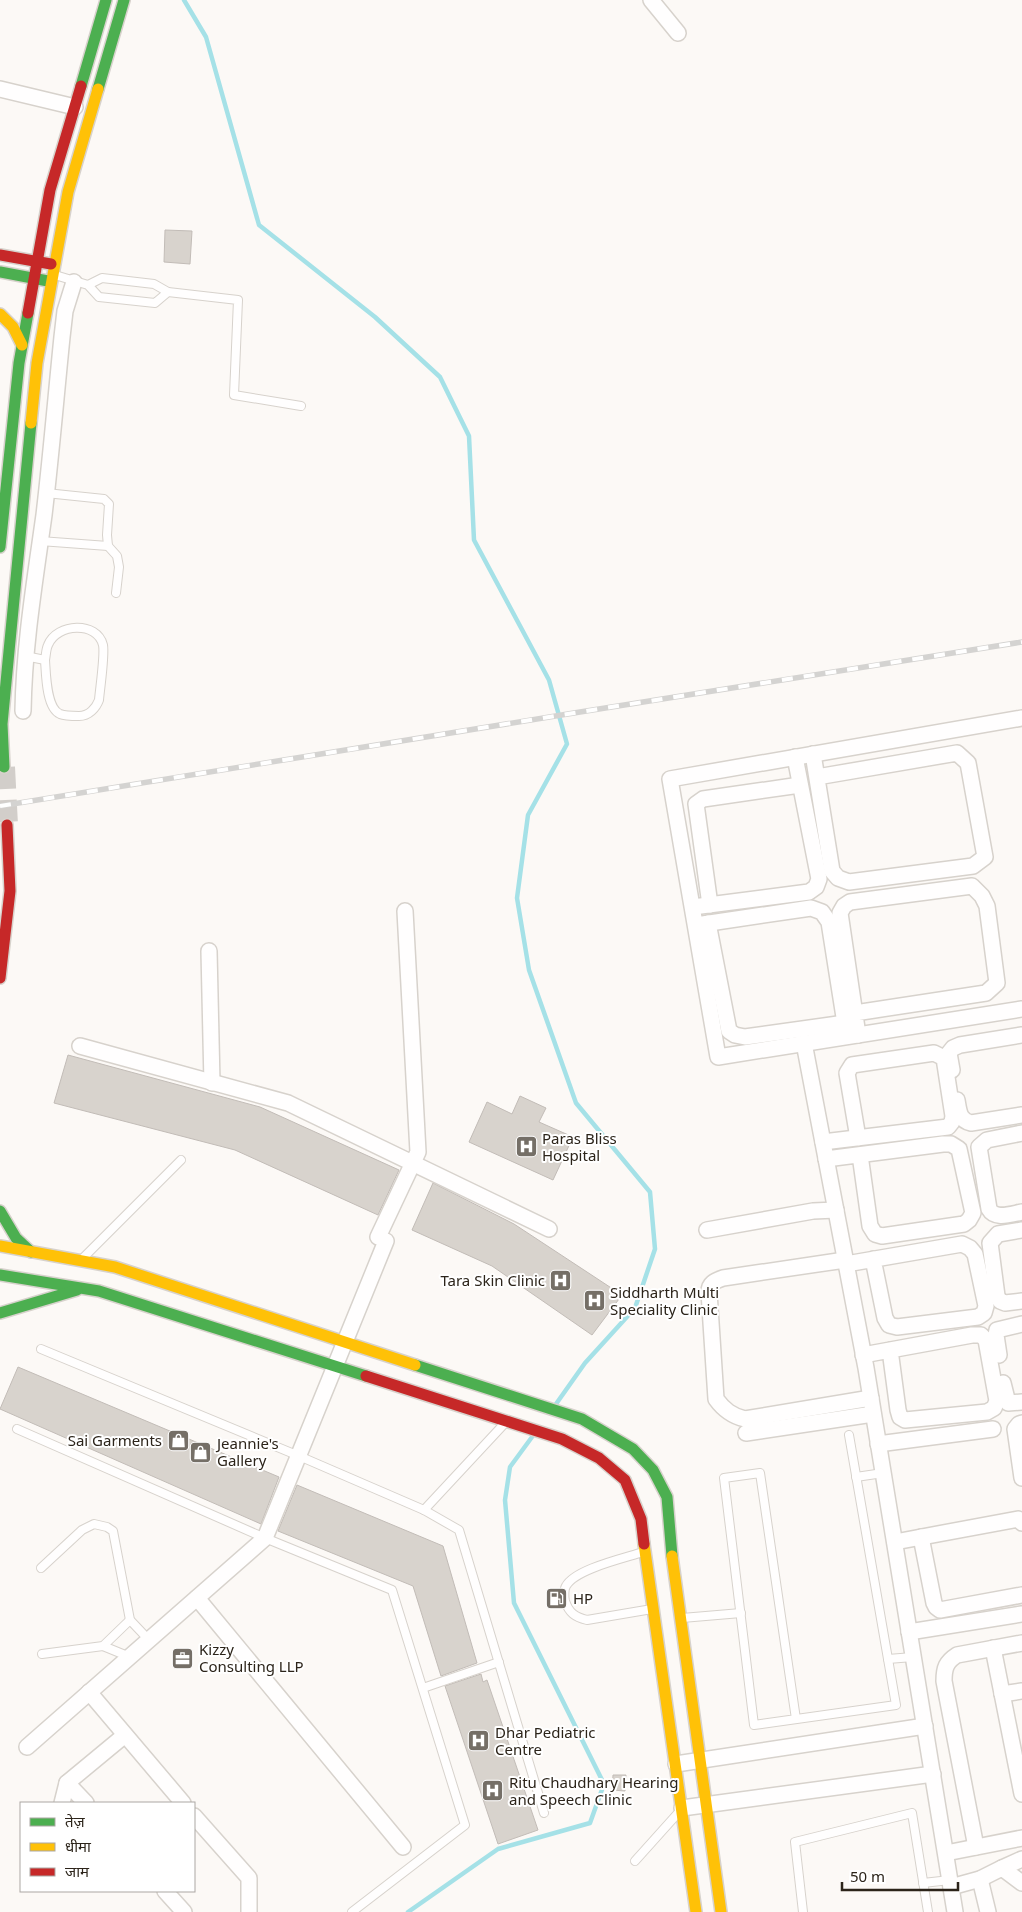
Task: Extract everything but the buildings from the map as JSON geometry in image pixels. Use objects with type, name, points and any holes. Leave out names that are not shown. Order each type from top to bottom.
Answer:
[{"type":"street","points":[[4,767],[2,724],[37,363],[68,192],[124,0]]},
{"type":"street","points":[[651,0],[678,33]]},
{"type":"street","points":[[0,546],[22,345],[50,190],[75,106],[102,3]]},
{"type":"street","points":[[0,89],[75,106]]},
{"type":"street","points":[[0,255],[38,261],[53,273]]},
{"type":"street","points":[[0,272],[34,278],[53,273]]},
{"type":"street","points":[[23,711],[25,656],[46,493],[65,310],[81,284]]},
{"type":"street","points":[[0,314],[13,327],[22,345]]},
{"type":"street","points":[[1022,718],[670,779],[693,907],[702,924],[729,1031],[735,1035],[745,1037],[1022,1009]]},
{"type":"street","points":[[813,754],[832,872],[838,878],[849,882],[973,866],[985,857],[968,763],[958,753],[817,777]]},
{"type":"street","points":[[693,907],[809,892],[816,887],[819,880],[794,758]]},
{"type":"street","points":[[710,905],[696,804],[702,799],[800,785]]},
{"type":"street","points":[[0,978],[10,891],[7,826]]},
{"type":"street","points":[[702,924],[718,1057],[804,1043],[851,1027],[986,993],[997,983],[987,906],[982,896],[972,886],[850,902],[844,906],[840,913],[851,1027]]},
{"type":"street","points":[[702,924],[811,908],[822,912],[829,922],[851,1027]]},
{"type":"street","points":[[27,1747],[265,1538],[346,1342],[382,1239],[418,1152],[405,910]]},
{"type":"street","points":[[209,952],[212,1083]]},
{"type":"street","points":[[1022,1035],[960,1045],[948,1053],[960,1116],[964,1121],[971,1123],[1022,1115]]},
{"type":"street","points":[[804,1043],[864,1355],[955,1912]]},
{"type":"street","points":[[80,1046],[288,1103],[549,1229]]},
{"type":"street","points":[[823,1142],[858,1138],[948,1126],[952,1122],[953,1116],[944,1058],[934,1053],[852,1066],[847,1073],[858,1138]]},
{"type":"street","points":[[1022,1133],[987,1140],[979,1147],[989,1209],[992,1214],[998,1216],[1022,1212]]},
{"type":"street","points":[[826,1160],[860,1155],[951,1144],[959,1149],[973,1214],[970,1220],[964,1224],[882,1236],[875,1234],[870,1226],[860,1155]]},
{"type":"street","points":[[707,1230],[813,1212],[836,1210]]},
{"type":"street","points":[[0,1211],[16,1238],[31,1252]]},
{"type":"street","points":[[1022,1230],[998,1234],[990,1243],[997,1296],[1000,1301],[1005,1303],[1022,1301]]},
{"type":"street","points":[[871,1398],[745,1419],[730,1413],[716,1399],[709,1287],[712,1283],[723,1278],[873,1259],[962,1244],[970,1248],[975,1254],[986,1306],[984,1313],[978,1317],[897,1327],[890,1325],[885,1318],[873,1259]]},
{"type":"street","points":[[0,1246],[115,1267],[582,1419],[628,1444],[654,1470],[667,1498],[680,1618],[721,1912]]},
{"type":"street","points":[[0,1275],[99,1291],[562,1439],[599,1458],[625,1480],[641,1519],[696,1912]]},
{"type":"street","points":[[0,1312],[83,1288]]},
{"type":"street","points":[[1022,1324],[1000,1329],[996,1335],[1006,1401],[1010,1404],[1022,1402]]},
{"type":"street","points":[[864,1355],[890,1350],[972,1335],[981,1335],[986,1340],[997,1401],[994,1408],[987,1412],[905,1420],[900,1417],[898,1410],[890,1350]]},
{"type":"street","points":[[746,1433],[873,1414]]},
{"type":"street","points":[[1022,1423],[1015,1429],[1022,1478]]},
{"type":"street","points":[[878,1444],[993,1429]]},
{"type":"street","points":[[894,1542],[1018,1520],[1022,1524]]},
{"type":"street","points":[[921,1537],[934,1603],[940,1610],[1022,1595]]},
{"type":"street","points":[[197,1598],[402,1847]]},
{"type":"street","points":[[909,1632],[1022,1614]]},
{"type":"street","points":[[976,1847],[944,1681],[944,1670],[949,1660],[957,1655],[1022,1643]]},
{"type":"street","points":[[993,1648],[1022,1793]]},
{"type":"street","points":[[1002,1694],[1022,1691]]},
{"type":"street","points":[[89,1692],[182,1802]]},
{"type":"street","points":[[676,1764],[925,1726]]},
{"type":"street","points":[[62,1802],[67,1783],[125,1735]]},
{"type":"street","points":[[682,1808],[932,1774]]},
{"type":"street","points":[[67,1783],[85,1802]]},
{"type":"street","points":[[195,1817],[249,1878],[249,1912]]},
{"type":"street","points":[[946,1853],[1022,1838]]},
{"type":"street","points":[[950,1883],[980,1879],[1022,1859]]},
{"type":"street","points":[[1002,1868],[1022,1882]]},
{"type":"street","points":[[980,1879],[988,1912]]},
{"type":"street","points":[[166,1892],[184,1912]]},
{"type":"lane","points":[[53,273],[81,284],[99,297],[155,303],[168,292]]},
{"type":"lane","points":[[81,284],[102,278],[154,284],[168,292],[238,300],[234,395],[301,406]]},
{"type":"lane","points":[[46,493],[104,500],[109,504],[108,546],[117,556],[119,567],[116,593]]},
{"type":"lane","points":[[40,541],[108,546]]},
{"type":"lane","points":[[66,628],[88,629],[98,635],[104,646],[97,706],[82,716],[61,714],[55,711],[47,690],[45,660],[48,644],[56,634],[66,628]]},
{"type":"lane","points":[[25,656],[45,660]]},
{"type":"lane","points":[[80,1261],[181,1160]]},
{"type":"lane","points":[[41,1349],[424,1510],[459,1530],[544,1813]]},
{"type":"lane","points":[[424,1510],[512,1423]]},
{"type":"lane","points":[[17,1429],[265,1538],[392,1590],[465,1825],[352,1912]]},
{"type":"lane","points":[[796,1719],[760,1473],[724,1478],[754,1725],[896,1705],[849,1435]]},
{"type":"lane","points":[[856,1477],[883,1473]]},
{"type":"lane","points":[[41,1568],[82,1530],[94,1524],[107,1527],[112,1531],[130,1620],[149,1640]]},
{"type":"lane","points":[[646,1552],[578,1574],[566,1586],[564,1598],[568,1610],[576,1617],[587,1620],[654,1609]]},
{"type":"lane","points":[[680,1618],[741,1613]]},
{"type":"lane","points":[[102,1646],[130,1620]]},
{"type":"lane","points":[[42,1654],[102,1646],[130,1657]]},
{"type":"lane","points":[[888,1659],[914,1657]]},
{"type":"lane","points":[[422,1688],[499,1662]]},
{"type":"lane","points":[[635,1861],[682,1808]]},
{"type":"lane","points":[[803,1912],[795,1842],[912,1813],[928,1912]]},
{"type":"lane","points":[[924,1883],[950,1883]]},
{"type":"waterway","points":[[184,0],[206,37],[259,225],[375,317],[440,377],[469,436],[474,540],[549,680],[567,744],[528,815],[517,898],[529,970],[576,1103],[650,1192],[655,1249],[635,1308],[585,1363],[556,1404]]},
{"type":"waterway","points":[[408,1912],[498,1849],[590,1823],[604,1784],[514,1603],[505,1500],[510,1467],[532,1437]]},
{"type":"tunnel","points":[[4,767],[7,825]]},
{"type":"railway","points":[[0,806],[1022,642]]},
{"type":"traffic: fast","points":[[81,86],[106,0]]},
{"type":"traffic: fast","points":[[98,89],[124,0]]},
{"type":"traffic: fast","points":[[0,272],[48,281]]},
{"type":"traffic: fast","points":[[0,547],[19,363],[28,313]]},
{"type":"traffic: fast","points":[[4,767],[2,724],[31,423]]},
{"type":"traffic: fast","points":[[0,1211],[16,1238],[31,1252]]},
{"type":"traffic: fast","points":[[0,1275],[99,1291],[366,1376]]},
{"type":"traffic: fast","points":[[0,1313],[77,1290]]},
{"type":"traffic: fast","points":[[415,1365],[582,1419],[633,1449],[653,1470],[667,1497],[672,1556]]},
{"type":"traffic: slow","points":[[31,423],[37,363],[68,192],[98,89]]},
{"type":"traffic: slow","points":[[0,314],[13,327],[22,345]]},
{"type":"traffic: slow","points":[[0,1246],[115,1267],[415,1365]]},
{"type":"traffic: slow","points":[[644,1544],[696,1912]]},
{"type":"traffic: slow","points":[[672,1556],[721,1912]]},
{"type":"traffic: jam","points":[[28,313],[50,190],[81,86]]},
{"type":"traffic: jam","points":[[0,255],[51,264]]},
{"type":"traffic: jam","points":[[0,978],[10,891],[7,825]]},
{"type":"traffic: jam","points":[[366,1376],[562,1439],[599,1458],[625,1480],[641,1519],[644,1544]]},
{"type":"place","name":"Paras Bliss Hospital","points":[[526,1147]]},
{"type":"place","name":"Tara Skin Clinic","points":[[561,1280]]},
{"type":"place","name":"Siddharth Multi Speciality Clinic","points":[[594,1301]]},
{"type":"place","name":"Sai Garments","points":[[178,1440]]},
{"type":"place","name":"Jeannie's Gallery","points":[[201,1452]]},
{"type":"place","name":"HP","points":[[557,1598]]},
{"type":"place","name":"Kizzy Consulting LLP","points":[[183,1658]]},
{"type":"place","name":"Dhar Pediatric Centre","points":[[479,1741]]},
{"type":"place","name":"Ritu Chaudhary Hearing and Speech Clinic","points":[[493,1791]]}]
